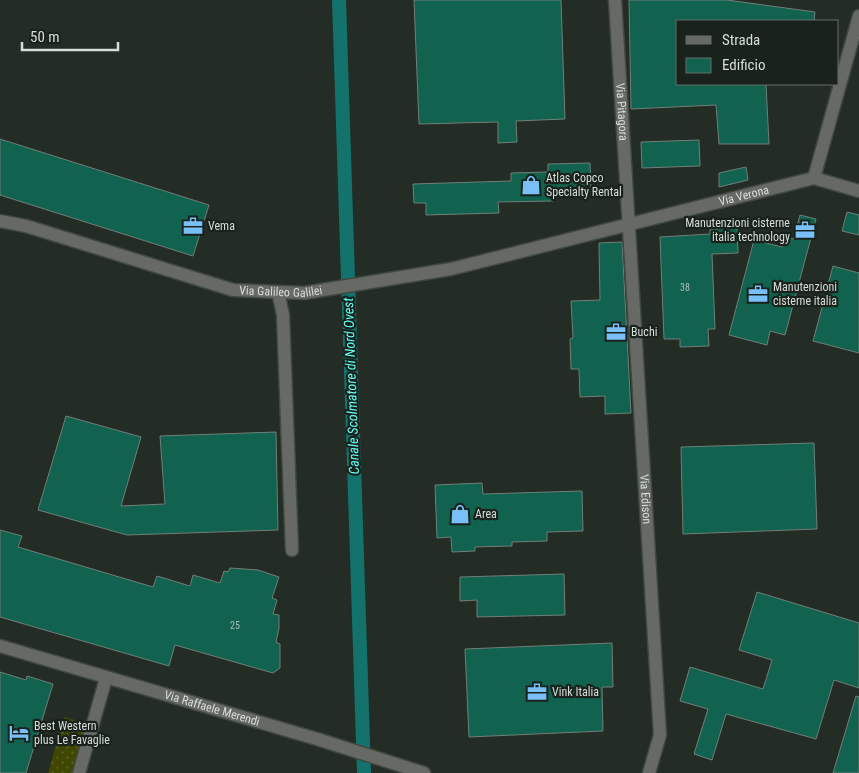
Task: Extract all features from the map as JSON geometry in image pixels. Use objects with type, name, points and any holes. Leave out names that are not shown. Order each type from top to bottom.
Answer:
[{"type":"street","name":"Via Pitagora","points":[[614,0],[629,224]]},
{"type":"street","points":[[859,16],[814,178],[859,191]]},
{"type":"street","name":"Via Verona","points":[[629,224],[814,178]]},
{"type":"street","name":"Via Galileo Galilei","points":[[0,221],[26,226],[233,290],[278,292],[314,291],[451,269],[629,224]]},
{"type":"street","name":"Via Edison","points":[[629,224],[660,735],[649,773]]},
{"type":"street","name":"Via Galileo Galilei","points":[[0,226],[26,226]]},
{"type":"street","points":[[278,292],[283,315],[292,550]]},
{"type":"street","name":"Via Raffaele Merendi","points":[[0,646],[327,742],[424,773]]},
{"type":"street","points":[[79,773],[106,678]]},
{"type":"green space","points":[[64,717],[87,724],[73,773],[48,773]]},
{"type":"building","points":[[414,0],[561,0],[565,119],[516,121],[517,142],[498,143],[498,122],[419,124]]},
{"type":"building","points":[[629,0],[727,0],[815,12],[814,20],[676,20],[676,85],[766,85],[769,144],[719,144],[716,105],[631,109]]},
{"type":"building","points":[[0,139],[209,205],[193,256],[0,195]]},
{"type":"building","points":[[699,140],[700,166],[642,168],[641,142]]},
{"type":"building","points":[[590,163],[591,191],[553,192],[553,201],[498,202],[499,213],[426,215],[426,203],[414,203],[413,184],[511,181],[511,173],[548,172],[548,164]]},
{"type":"building","points":[[746,167],[748,180],[719,187],[719,173]]},
{"type":"building","points":[[847,212],[859,215],[859,235],[842,231]]},
{"type":"building","points":[[800,215],[816,219],[785,335],[770,331],[767,345],[729,335],[754,240],[782,247],[784,237],[794,239]]},
{"type":"building","points":[[737,228],[738,253],[712,254],[715,329],[708,329],[709,346],[680,347],[680,339],[664,339],[660,237],[710,234],[710,229]]},
{"type":"building","points":[[622,242],[631,413],[605,414],[605,396],[580,397],[579,369],[571,369],[570,339],[573,338],[571,301],[600,300],[599,243]]},
{"type":"building","points":[[833,266],[859,273],[859,353],[813,341]]},
{"type":"building","points":[[66,416],[141,437],[121,506],[165,504],[160,436],[276,432],[278,530],[127,535],[38,510]]},
{"type":"building","points":[[814,443],[817,529],[683,534],[681,447]]},
{"type":"building","points":[[482,483],[483,494],[582,491],[583,531],[547,532],[547,541],[512,542],[512,546],[475,547],[475,551],[452,552],[451,537],[437,538],[435,485]]},
{"type":"building","points":[[0,530],[22,536],[18,547],[153,587],[157,576],[190,586],[193,575],[220,583],[224,571],[228,572],[230,568],[258,570],[279,577],[272,598],[277,600],[273,614],[279,615],[276,642],[280,644],[280,668],[273,673],[175,645],[169,666],[0,617]]},
{"type":"building","points":[[564,574],[565,615],[477,617],[477,600],[460,601],[460,577]]},
{"type":"building","points":[[757,592],[859,623],[859,688],[834,680],[816,739],[726,714],[712,760],[694,754],[708,709],[680,701],[690,667],[763,689],[772,660],[739,650]]},
{"type":"building","points":[[612,643],[613,687],[602,687],[603,731],[469,737],[465,649]]},
{"type":"building","name":"Best Western plus Le Favaglie","points":[[0,672],[26,680],[27,676],[53,684],[26,773],[0,773]]},
{"type":"building","points":[[856,696],[859,697],[859,773],[833,773]]},
{"type":"waterway","name":"Canale Scolmatore di Nord Ovest","points":[[339,0],[364,773]]},
{"type":"place","name":"Atlas Copco Specialty Rental","points":[[531,185]]},
{"type":"place","name":"Vema","points":[[193,226]]},
{"type":"place","name":"Manutenzioni cisterne italia technology","points":[[805,230]]},
{"type":"place","name":"Manutenzioni cisterne italia","points":[[758,294]]},
{"type":"place","name":"Buchi","points":[[616,332]]},
{"type":"place","name":"Area","points":[[460,514]]},
{"type":"place","name":"Vink Italia","points":[[537,692]]},
{"type":"place","name":"Best Western plus Le Favaglie","points":[[19,733]]}]
